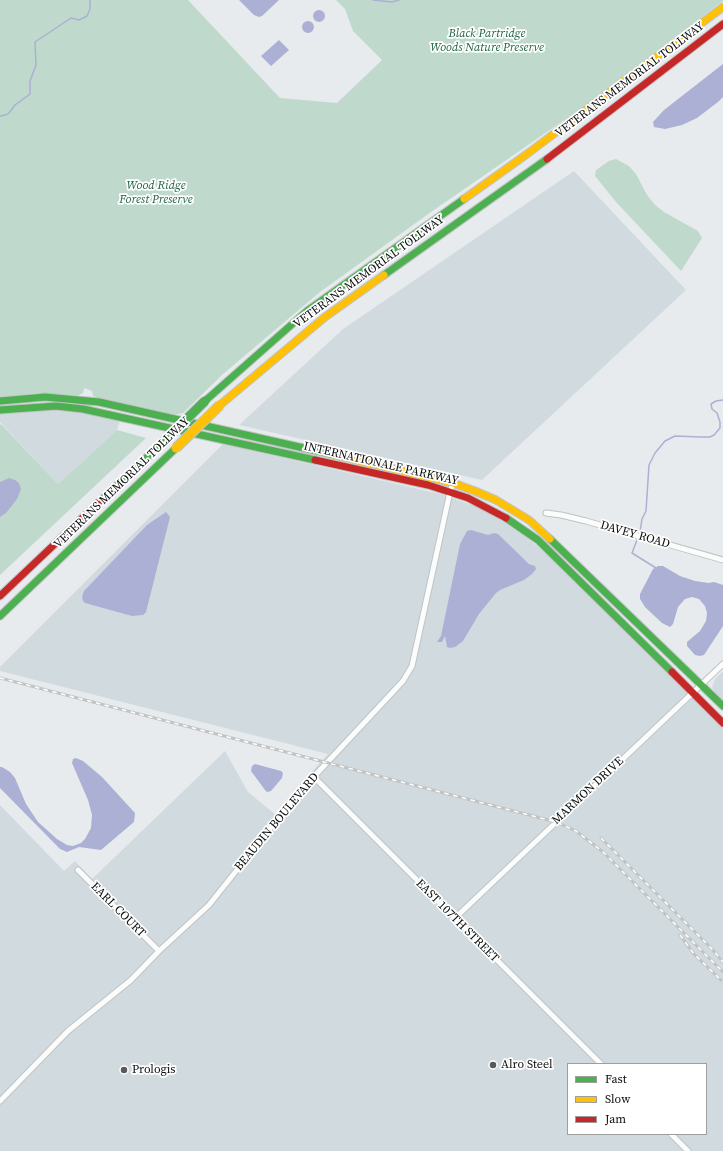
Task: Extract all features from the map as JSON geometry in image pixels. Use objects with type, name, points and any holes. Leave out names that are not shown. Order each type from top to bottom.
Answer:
[{"type":"main road","name":"VETERANS MEMORIAL TOLLWAY","points":[[0,596],[205,401],[307,311],[521,158],[723,7]]},
{"type":"main road","name":"VETERANS MEMORIAL TOLLWAY","points":[[0,616],[220,406],[324,317],[544,161],[723,24]]},
{"type":"main road","name":"INTERNATIONALE PARKWAY","points":[[0,401],[45,397],[99,402],[366,462],[453,483],[475,490],[496,500],[529,520],[562,549],[616,604],[723,706]]},
{"type":"main road","name":"INTERNATIONALE PARKWAY","points":[[0,410],[56,406],[83,409],[424,484],[468,498],[516,523],[538,540],[723,722]]},
{"type":"street","name":"BEAUDIN BOULEVARD","points":[[0,1101],[68,1031],[117,992],[213,900],[295,797],[399,686],[412,666],[453,483]]},
{"type":"street","name":"DAVEY ROAD","points":[[546,513],[580,520],[723,560]]},
{"type":"street","name":"MARMON DRIVE","points":[[454,919],[723,664]]},
{"type":"street","name":"EAST 107TH STREET","points":[[314,777],[454,919],[600,1063]]},
{"type":"street","name":"EARL COURT","points":[[78,870],[159,951]]},
{"type":"street","points":[[672,1135],[688,1151]]},
{"type":"shaded area","points":[[574,171],[686,290],[482,480],[239,425],[343,329]]},
{"type":"shaded area","points":[[46,409],[89,413],[120,420],[117,430],[58,484],[0,422],[0,413]]},
{"type":"shaded area","points":[[223,444],[440,494],[483,509],[524,535],[559,565],[723,728],[723,1151],[0,1151],[0,805],[64,871],[75,861],[92,879],[225,751],[248,792],[276,815],[295,790],[328,754],[0,671],[0,667]]},
{"type":"shaded area","points":[[723,671],[723,703],[716,695],[712,687],[715,679]]},
{"type":"green space","name":"Wood Ridge Forest Preserve","points":[[0,0],[188,0],[280,98],[337,103],[382,60],[353,31],[345,9],[336,0],[723,1],[586,105],[431,212],[320,292],[223,374],[183,413],[174,415],[100,400],[93,396],[92,391],[84,388],[83,393],[77,396],[38,393],[0,397]]},
{"type":"green space","points":[[616,159],[629,166],[636,174],[647,195],[655,205],[664,212],[698,231],[702,238],[681,271],[616,202],[595,176],[596,170],[609,161]]},
{"type":"green space","points":[[0,424],[58,484],[117,430],[146,438],[0,575]]},
{"type":"water","points":[[239,0],[279,0],[259,17],[254,15]]},
{"type":"water","points":[[321,10],[324,11],[324,21],[317,22],[314,21],[313,14],[314,11]]},
{"type":"water","points":[[306,21],[310,21],[314,27],[310,33],[306,33],[302,29],[302,25]]},
{"type":"water","points":[[279,40],[289,50],[271,66],[261,56]]},
{"type":"water","points":[[723,64],[723,97],[718,102],[697,118],[682,125],[665,129],[654,127],[653,122],[664,110]]},
{"type":"water","points":[[9,478],[19,483],[21,489],[17,499],[6,513],[0,517],[0,482]]},
{"type":"water","points":[[166,512],[170,517],[146,612],[143,615],[132,616],[85,603],[82,597],[84,591],[147,525]]},
{"type":"water","points":[[471,530],[488,535],[494,533],[498,534],[529,564],[535,566],[536,569],[524,580],[496,593],[479,614],[463,641],[455,647],[450,648],[447,647],[445,636],[442,642],[437,642],[441,636],[460,544],[467,531]]},
{"type":"water","points":[[658,566],[663,566],[680,576],[695,581],[709,583],[714,582],[723,585],[723,626],[704,655],[695,655],[687,646],[687,642],[700,631],[706,621],[707,613],[705,606],[699,599],[692,597],[685,599],[678,607],[673,624],[670,627],[662,623],[645,607],[640,599],[640,594],[653,569]]},
{"type":"water","points":[[76,758],[83,761],[102,777],[135,813],[134,822],[101,850],[79,847],[67,852],[60,849],[0,788],[0,767],[2,767],[10,772],[15,778],[26,804],[38,822],[57,839],[67,845],[73,846],[81,843],[91,828],[92,815],[88,800],[72,763],[73,759]]},
{"type":"water","points":[[255,764],[281,771],[283,773],[282,778],[271,791],[267,792],[265,790],[251,771],[252,766]]},
{"type":"waterway","points":[[0,116],[9,113],[15,105],[30,94],[30,81],[36,65],[35,42],[71,18],[79,20],[87,16],[90,9],[90,0]]},
{"type":"waterway","points":[[373,0],[392,2],[399,0]]},
{"type":"waterway","points":[[640,532],[642,519],[646,511],[649,465],[655,453],[665,441],[675,436],[710,437],[714,435],[720,428],[720,422],[717,413],[712,409],[711,404],[716,401],[723,400]]},
{"type":"waterway","points":[[637,540],[632,553],[656,568]]},
{"type":"railway","points":[[0,678],[556,822],[576,831],[603,852],[723,972]]},
{"type":"railway","points":[[601,838],[713,950],[723,962]]},
{"type":"railway","points":[[680,935],[694,954],[723,982]]},
{"type":"traffic: fast","points":[[384,275],[547,159]]},
{"type":"traffic: fast","points":[[205,401],[307,311],[464,199]]},
{"type":"traffic: fast","points":[[0,401],[45,397],[99,402],[335,455]]},
{"type":"traffic: fast","points":[[161,444],[205,401]]},
{"type":"traffic: fast","points":[[0,410],[56,406],[83,409],[315,460]]},
{"type":"traffic: fast","points":[[98,503],[161,444]]},
{"type":"traffic: fast","points":[[0,616],[176,448]]},
{"type":"traffic: fast","points":[[506,518],[538,540],[672,672]]},
{"type":"traffic: fast","points":[[550,539],[723,706]]},
{"type":"traffic: slow","points":[[464,199],[527,154],[723,7]]},
{"type":"traffic: slow","points":[[220,405],[325,317],[384,275]]},
{"type":"traffic: slow","points":[[176,448],[220,405]]},
{"type":"traffic: slow","points":[[335,455],[453,483],[475,491],[496,500],[529,520],[550,539]]},
{"type":"traffic: jam","points":[[547,159],[723,24]]},
{"type":"traffic: jam","points":[[315,460],[428,485],[468,498],[506,518]]},
{"type":"traffic: jam","points":[[0,596],[98,503]]},
{"type":"traffic: jam","points":[[672,672],[723,723]]},
{"type":"place","name":"Alro Steel","points":[[493,1065]]},
{"type":"place","name":"Prologis","points":[[124,1070]]},
{"type":"park label","name":"Black Partridge Woods Nature Preserve","points":[[487,41]]}]
